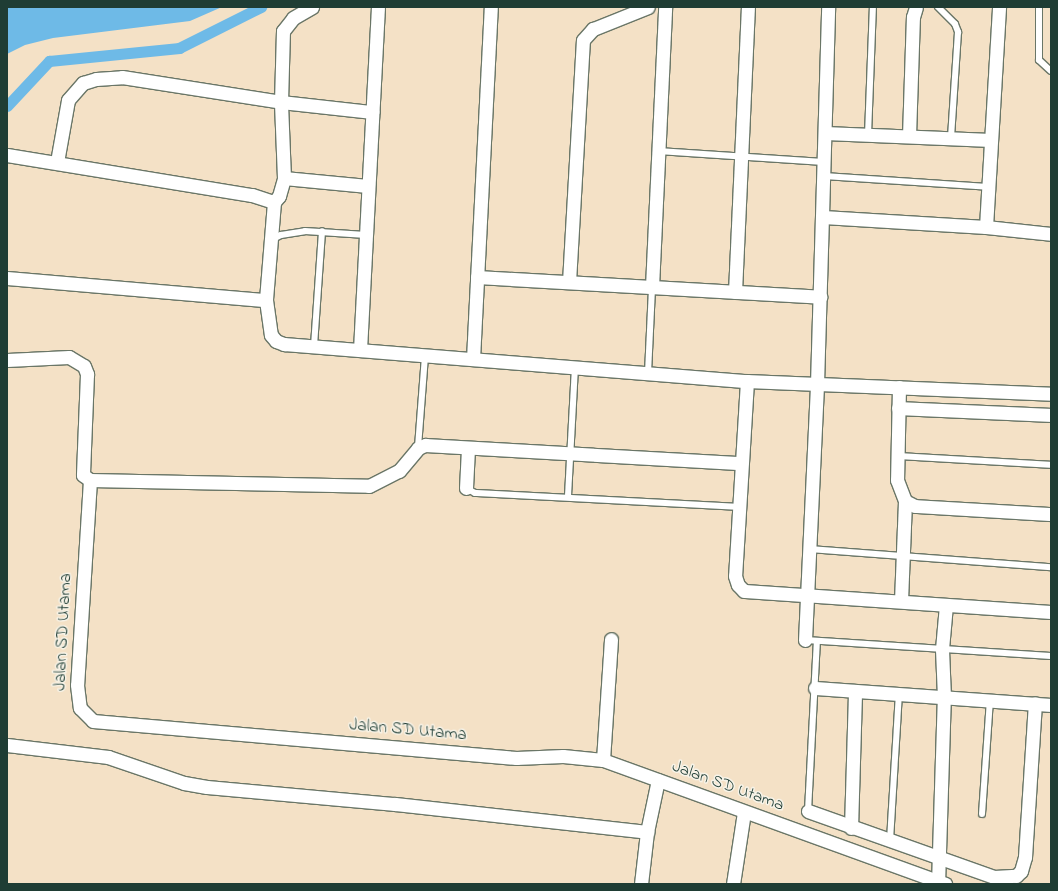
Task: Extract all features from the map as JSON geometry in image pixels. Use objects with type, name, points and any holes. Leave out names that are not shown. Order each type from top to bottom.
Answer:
[{"type":"street","points":[[312,7],[293,18],[283,31],[281,102],[284,178],[279,196],[274,202],[266,300],[271,335],[276,341],[360,350],[747,380],[1051,394]]},
{"type":"street","points":[[360,350],[378,7]]},
{"type":"street","points":[[473,359],[491,7]]},
{"type":"street","points":[[569,282],[583,40],[593,29],[648,7]]},
{"type":"street","points":[[652,287],[665,7]]},
{"type":"street","points":[[735,292],[748,7]]},
{"type":"street","points":[[811,640],[807,596],[823,217],[828,7]]},
{"type":"street","points":[[909,136],[913,17],[916,7]]},
{"type":"street","points":[[986,227],[999,7]]},
{"type":"street","points":[[57,162],[68,100],[83,83],[96,79],[122,77],[281,102],[372,112]]},
{"type":"street","points":[[825,133],[991,140]]},
{"type":"street","points":[[7,155],[252,195],[274,202]]},
{"type":"street","points":[[284,178],[368,186]]},
{"type":"street","points":[[823,217],[986,227],[1051,234]]},
{"type":"street","points":[[477,277],[820,297]]},
{"type":"street","points":[[7,278],[266,300]]},
{"type":"street","points":[[7,360],[69,357],[84,366],[87,374],[83,475],[90,480],[369,486],[399,471],[418,448],[424,445],[741,463]]},
{"type":"street","points":[[747,380],[738,507],[735,576],[738,585],[744,591],[754,594],[807,596],[1051,612]]},
{"type":"street","points":[[899,387],[896,456],[897,480],[904,501],[901,602]]},
{"type":"street","points":[[898,408],[1051,415]]},
{"type":"street","points":[[466,488],[468,448]]},
{"type":"street","name":"Jalan SD Utama","points":[[90,480],[77,685],[80,708],[93,721],[516,758],[563,756],[603,760],[940,883]]},
{"type":"street","points":[[904,501],[915,506],[1051,514]]},
{"type":"street","points":[[940,883],[939,858],[944,697],[942,649],[946,606]]},
{"type":"street","points":[[603,760],[611,639]]},
{"type":"street","points":[[815,688],[1051,704]]},
{"type":"street","points":[[851,828],[855,691]]},
{"type":"street","points":[[808,811],[851,828],[994,877],[1010,878],[1021,871],[1024,857],[1035,703]]},
{"type":"street","points":[[7,745],[108,757],[184,783],[207,787],[395,804],[647,832]]},
{"type":"street","points":[[641,884],[647,832],[658,780]]},
{"type":"street","points":[[733,884],[744,812]]},
{"type":"lane","points":[[868,134],[873,7]]},
{"type":"lane","points":[[938,7],[955,24],[958,32],[951,138]]},
{"type":"lane","points":[[1039,7],[1039,60],[1051,72]]},
{"type":"lane","points":[[658,151],[742,155],[824,162]]},
{"type":"lane","points":[[824,176],[988,188]]},
{"type":"lane","points":[[270,240],[294,232],[322,231],[366,235]]},
{"type":"lane","points":[[314,346],[322,231]]},
{"type":"lane","points":[[648,373],[652,287]]},
{"type":"lane","points":[[418,448],[425,355]]},
{"type":"lane","points":[[568,496],[575,367]]},
{"type":"lane","points":[[896,456],[1051,465]]},
{"type":"lane","points":[[466,488],[475,493],[568,496],[738,507]]},
{"type":"lane","points":[[809,549],[1051,567]]},
{"type":"lane","points":[[808,811],[815,688],[811,640],[1051,656]]},
{"type":"lane","points":[[890,841],[899,694]]},
{"type":"lane","points":[[982,814],[990,700]]},
{"type":"water","points":[[7,7],[222,7],[190,21],[53,38],[25,45],[7,54]]},
{"type":"waterway","points":[[7,106],[49,61],[179,48],[261,7]]}]
